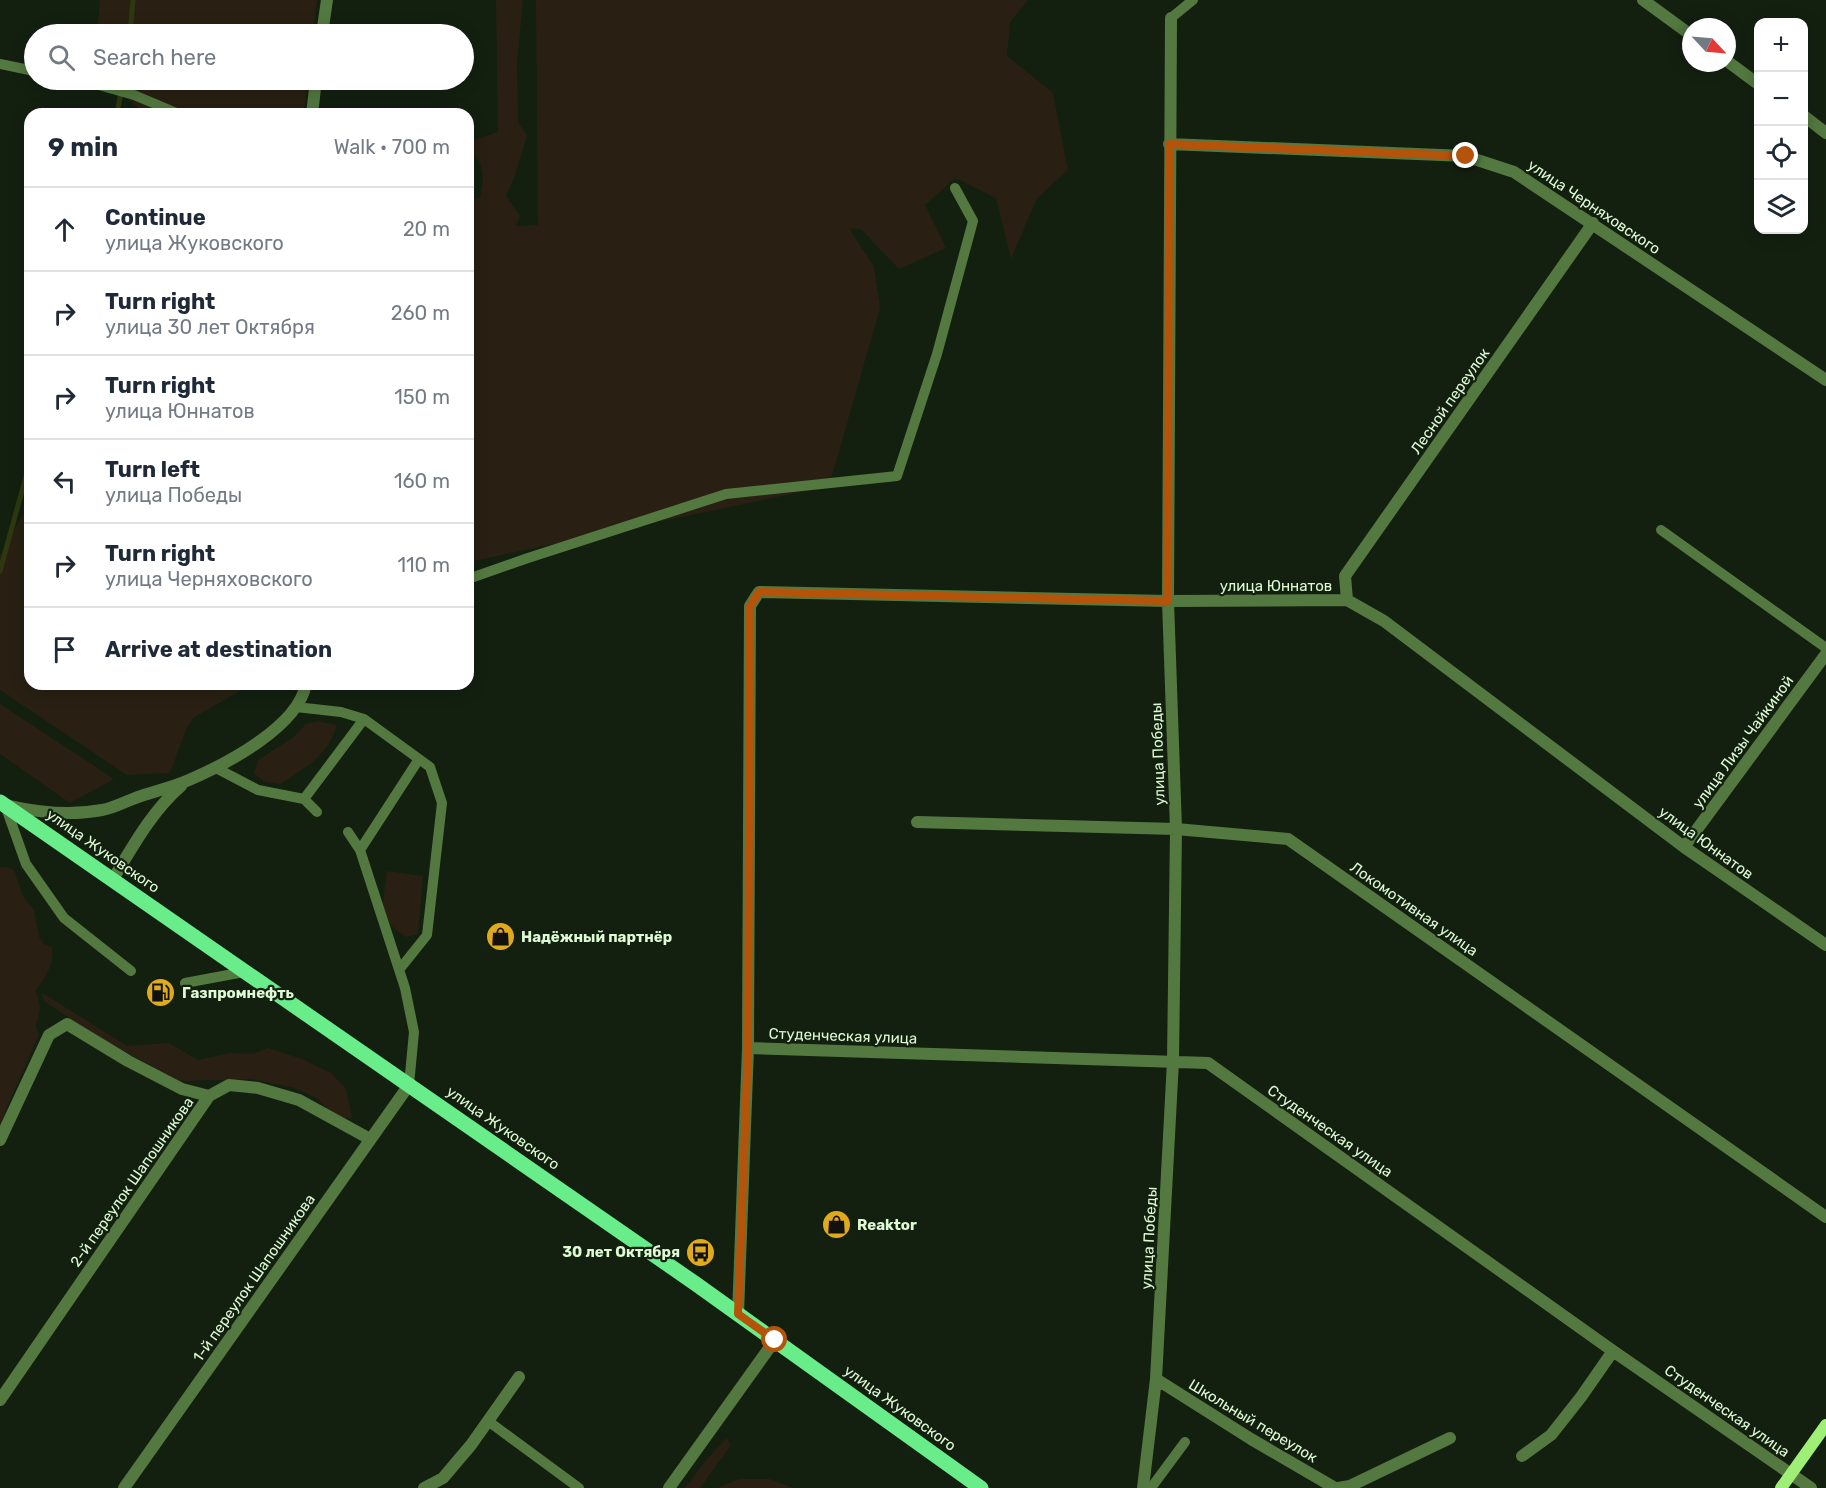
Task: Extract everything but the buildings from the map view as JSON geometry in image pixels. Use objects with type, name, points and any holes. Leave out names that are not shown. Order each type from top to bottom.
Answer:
[{"type":"main road","name":"улица Жуковского","points":[[2,803],[738,1314],[981,1488]]},
{"type":"street","points":[[323,24],[327,0]]},
{"type":"street","points":[[1643,0],[1682,28]]},
{"type":"street","name":"улица Победы","points":[[1143,1488],[1156,1379],[1173,1061],[1176,829],[1168,601],[1171,18]]},
{"type":"street","points":[[1736,68],[1754,81]]},
{"type":"street","points":[[313,108],[315,90]]},
{"type":"street","points":[[1808,120],[1826,133]]},
{"type":"street","name":"улица Черняховского","points":[[1169,144],[1466,156],[1514,172],[1826,380]]},
{"type":"street","name":"Лесной переулок","points":[[1347,600],[1345,576],[1593,223]]},
{"type":"street","name":"улица Юннатов","points":[[748,1048],[750,606],[759,592],[1168,601],[1347,600],[1384,621],[1684,847],[1826,945]]},
{"type":"street","name":"улица Лизы Чайкиной","points":[[1684,847],[1826,654]]},
{"type":"street","points":[[2,803],[37,813],[61,814],[103,810],[186,781],[216,768],[254,744],[296,707],[305,690]]},
{"type":"street","points":[[113,879],[169,796],[186,781]]},
{"type":"street","name":"Локомотивная улица","points":[[917,822],[1176,829],[1288,839],[1826,1217]]},
{"type":"street","points":[[0,1140],[49,1035],[67,1024],[182,1089],[209,1096]]},
{"type":"street","points":[[738,1314],[748,1048]]},
{"type":"street","name":"Студенческая улица","points":[[748,1048],[1208,1063],[1613,1351],[1811,1488]]},
{"type":"street","name":"2-й переулок Шапошникова","points":[[0,1400],[209,1096],[229,1085],[258,1088],[299,1100],[370,1139]]},
{"type":"street","name":"1-й переулок Шапошникова","points":[[124,1488],[409,1085]]},
{"type":"street","points":[[669,1488],[775,1340]]},
{"type":"street","points":[[1522,1456],[1551,1435],[1613,1351]]},
{"type":"street","points":[[424,1488],[443,1478],[519,1377]]},
{"type":"street","name":"Школьный переулок","points":[[1156,1379],[1251,1439],[1336,1488],[1350,1486],[1450,1438]]},
{"type":"street","points":[[1781,1488],[1826,1425]]},
{"type":"lane","points":[[1171,18],[1193,0]]},
{"type":"lane","points":[[0,64],[24,68]]},
{"type":"lane","points":[[116,90],[165,108]]},
{"type":"lane","points":[[474,577],[726,495],[897,476],[937,354],[973,221],[955,188]]},
{"type":"lane","points":[[1661,530],[1826,648]]},
{"type":"lane","points":[[296,707],[341,712],[363,719],[430,767],[442,803],[427,935],[399,970]]},
{"type":"lane","points":[[304,799],[363,719]]},
{"type":"lane","points":[[360,850],[419,759]]},
{"type":"lane","points":[[216,768],[258,790],[304,799],[317,812]]},
{"type":"lane","points":[[2,803],[26,864],[64,918],[130,970]]},
{"type":"lane","points":[[348,832],[360,850],[405,988],[414,1032],[409,1085]]},
{"type":"lane","points":[[185,983],[244,972]]},
{"type":"lane","points":[[488,1420],[579,1488]]},
{"type":"lane","points":[[1151,1488],[1185,1442]]},
{"type":"shaded area","points":[[100,0],[317,0],[314,24],[98,24]]},
{"type":"shaded area","points":[[496,0],[523,0],[517,62],[518,121],[527,136],[506,196],[520,216],[516,226],[538,225],[536,0],[1028,0],[1010,22],[1007,56],[1053,93],[1068,170],[1037,198],[1011,259],[996,198],[955,178],[925,205],[946,248],[899,269],[861,229],[849,228],[874,267],[880,308],[829,486],[474,561],[474,200],[480,197],[483,174],[474,152],[474,140],[498,132]]},
{"type":"shaded area","points":[[117,90],[307,90],[305,108],[138,108]]},
{"type":"shaded area","points":[[24,513],[24,690],[242,690],[193,718],[187,727],[170,773],[127,775],[0,690],[0,555]]},
{"type":"shaded area","points":[[0,704],[114,779],[70,803],[0,754]]},
{"type":"shaded area","points":[[317,721],[337,725],[328,745],[315,760],[280,784],[265,782],[254,773],[258,760],[294,737],[306,724]]},
{"type":"shaded area","points":[[6,867],[14,870],[23,896],[34,910],[39,937],[44,944],[52,948],[52,960],[36,990],[40,1008],[36,1026],[39,1035],[6,1109],[0,1135],[0,868]]},
{"type":"shaded area","points":[[387,871],[423,876],[418,934],[406,937],[390,925],[382,909]]},
{"type":"shaded area","points":[[41,992],[127,1046],[169,1043],[198,1060],[230,1053],[253,1054],[268,1048],[302,1059],[331,1073],[346,1089],[352,1118],[341,1118],[330,1112],[318,1099],[295,1088],[251,1079],[179,1081],[98,1037],[44,1001]]},
{"type":"shaded area","points":[[727,1438],[731,1445],[700,1488],[685,1488],[706,1460]]},
{"type":"shaded area","points":[[739,1479],[769,1479],[793,1488],[718,1488]]},
{"type":"waterway","points":[[131,24],[133,0]]},
{"type":"waterway","points":[[118,108],[121,90]]},
{"type":"waterway","points":[[0,571],[24,484]]},
{"type":"place","name":"Надёжный партнёр","points":[[500,937]]},
{"type":"place","name":"Газпромнефть","points":[[161,993]]},
{"type":"place","name":"Reaktor","points":[[836,1225]]},
{"type":"place","name":"30 лет Октября","points":[[701,1252]]},
{"type":"route","points":[[775,1340],[738,1314],[748,1048],[750,606],[759,592],[1168,601],[1169,144],[1466,156]]}]
